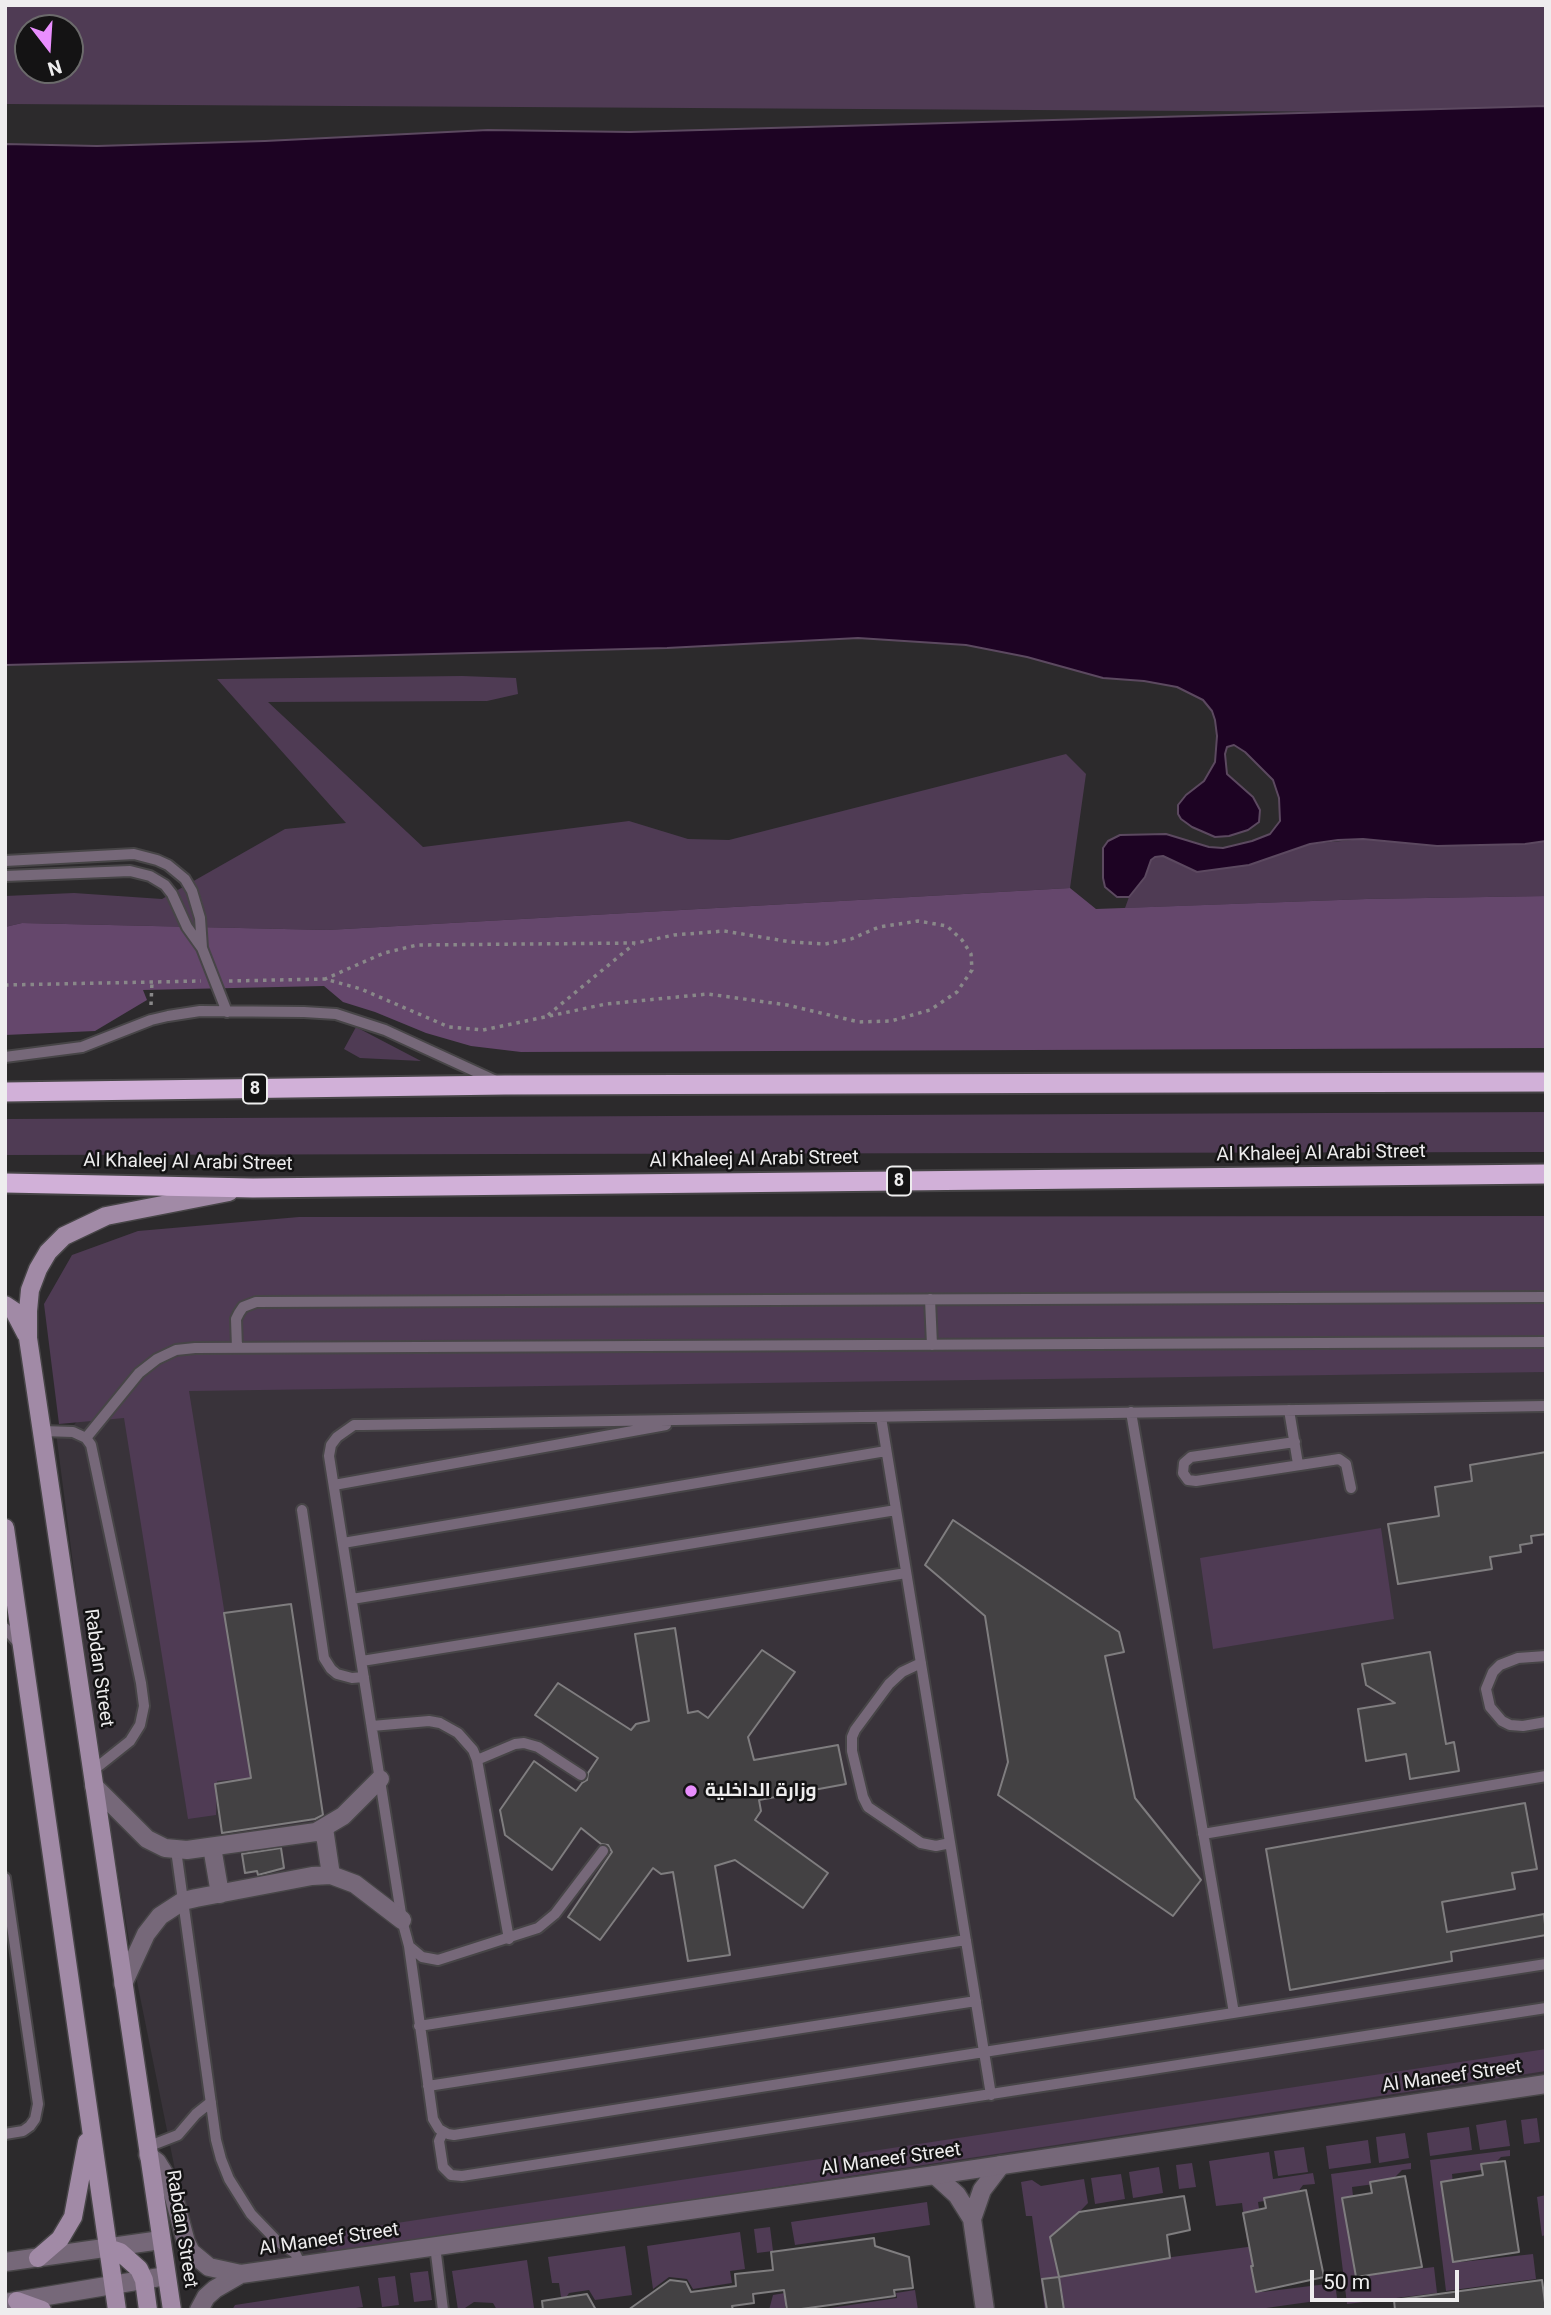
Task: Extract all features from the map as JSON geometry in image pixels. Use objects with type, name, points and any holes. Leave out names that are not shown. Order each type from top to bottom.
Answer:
[{"type":"highway","points":[[1480,1081],[1546,1076]]},
{"type":"highway","name":"8","points":[[5,1092],[505,1085],[1546,1082]]},
{"type":"highway","name":"Al Khaleej Al Arabi Street","points":[[5,1183],[253,1188],[1546,1174]]},
{"type":"main road","name":"Rabdan Street","points":[[172,2310],[28,1338],[30,1290],[48,1252],[64,1236],[106,1216],[253,1188]]},
{"type":"main road","points":[[5,1305],[18,1317],[28,1338]]},
{"type":"main road","points":[[5,1528],[117,2310]]},
{"type":"main road","points":[[38,2258],[60,2239],[73,2217],[90,2125]]},
{"type":"main road","points":[[108,2248],[130,2260],[144,2280],[148,2310]]},
{"type":"main road","points":[[11,2302],[41,2310]]},
{"type":"street","points":[[93,1779],[138,1833],[155,1844],[176,1850],[308,1833],[324,1828],[352,1808],[380,1779]]},
{"type":"street","points":[[324,1828],[331,1875]]},
{"type":"street","points":[[212,1847],[220,1894]]},
{"type":"street","points":[[123,1984],[152,1925],[170,1908],[183,1901],[331,1875],[355,1884],[402,1920]]},
{"type":"street","name":"Al Maneef Street","points":[[148,2151],[170,2183],[191,2252],[209,2267],[241,2274],[1546,2084]]},
{"type":"street","points":[[972,2219],[982,2190],[1001,2165]]},
{"type":"street","points":[[935,2175],[957,2195],[972,2219],[985,2310]]},
{"type":"street","points":[[5,2262],[161,2240]]},
{"type":"street","name":"Al Maneef Street","points":[[199,2310],[215,2289],[241,2274]]},
{"type":"street","points":[[11,2302],[166,2276]]},
{"type":"lane","points":[[5,861],[134,855],[157,860],[177,872],[192,891],[200,918],[202,948]]},
{"type":"lane","points":[[5,876],[130,871],[150,876],[165,885],[187,927],[202,948],[227,1012]]},
{"type":"lane","points":[[5,1057],[82,1047],[151,1020],[200,1011],[325,1013],[386,1030],[505,1085]]},
{"type":"lane","points":[[237,1348],[236,1320],[239,1312],[243,1307],[256,1302],[1546,1297]]},
{"type":"lane","points":[[930,1299],[932,1345]]},
{"type":"lane","points":[[86,1438],[139,1373],[157,1359],[176,1350],[1546,1342]]},
{"type":"lane","points":[[1546,1406],[354,1425],[337,1437],[331,1446],[330,1456],[402,1920],[409,1946],[433,2119],[443,2132],[454,2135],[1546,1964]]},
{"type":"lane","points":[[1289,1410],[1298,1464]]},
{"type":"lane","points":[[1130,1412],[1234,2014]]},
{"type":"lane","points":[[881,1417],[991,2095]]},
{"type":"lane","points":[[334,1485],[696,1420]]},
{"type":"lane","points":[[42,1431],[74,1432],[86,1438],[94,1452],[141,1683],[144,1706],[140,1725],[130,1741],[93,1779]]},
{"type":"lane","points":[[1295,1442],[1191,1457],[1184,1463],[1183,1473],[1188,1480],[1196,1481],[1339,1459],[1346,1464],[1351,1488]]},
{"type":"lane","points":[[343,1543],[886,1451]]},
{"type":"lane","points":[[302,1510],[324,1658],[337,1674],[352,1678],[364,1677]]},
{"type":"lane","points":[[352,1599],[896,1510]]},
{"type":"lane","points":[[362,1661],[906,1573]]},
{"type":"lane","points":[[5,1628],[23,1650]]},
{"type":"lane","points":[[1546,1656],[1518,1658],[1500,1665],[1493,1672],[1486,1689],[1490,1707],[1502,1721],[1523,1726],[1546,1722]]},
{"type":"lane","points":[[921,1663],[902,1672],[889,1684],[855,1730],[852,1751],[868,1807],[921,1843],[936,1846],[950,1843]]},
{"type":"lane","points":[[372,1726],[429,1721],[440,1723],[466,1740],[477,1760],[509,1939]]},
{"type":"lane","points":[[477,1760],[515,1744],[524,1743],[538,1747],[581,1775]]},
{"type":"lane","points":[[1203,1834],[1546,1776]]},
{"type":"lane","points":[[176,1850],[216,2140],[229,2179],[262,2227],[295,2253],[301,2265]]},
{"type":"lane","points":[[409,1946],[422,1957],[438,1960],[538,1928],[555,1914],[603,1851]]},
{"type":"lane","points":[[5,1878],[9,1926],[38,2104],[35,2119],[30,2126],[23,2131],[5,2134]]},
{"type":"lane","points":[[419,2026],[966,1940]]},
{"type":"lane","points":[[428,2086],[975,2001]]},
{"type":"lane","points":[[443,2132],[439,2141],[443,2167],[451,2175],[462,2176],[1546,2008]]},
{"type":"lane","points":[[148,2151],[178,2135],[196,2114],[211,2102]]},
{"type":"lane","points":[[435,2246],[443,2310]]},
{"type":"path","points":[[5,985],[325,979],[360,989],[450,1027],[483,1030],[606,1004],[708,994],[788,1005],[859,1022],[891,1021],[930,1010],[957,992],[972,970],[971,954],[962,940],[947,926],[918,921],[879,927],[851,939],[825,944],[791,942],[724,931],[674,935],[636,943],[417,945],[384,953],[325,979]]},
{"type":"path","points":[[546,1017],[636,943]]},
{"type":"path","points":[[151,1020],[152,982]]},
{"type":"shaded area","points":[[5,5],[1546,5],[1546,113],[5,104]]},
{"type":"shaded area","points":[[1546,106],[1546,841],[1437,846],[1363,839],[1338,840],[1310,844],[1249,865],[1197,872],[1163,856],[1155,857],[1151,860],[1145,877],[1129,897],[1117,897],[1105,887],[1103,878],[1103,848],[1108,841],[1120,835],[1166,834],[1209,847],[1223,848],[1252,841],[1270,834],[1280,821],[1279,798],[1273,780],[1245,752],[1234,745],[1227,747],[1227,774],[1253,797],[1260,810],[1259,822],[1248,830],[1229,836],[1215,837],[1192,827],[1181,819],[1178,805],[1204,781],[1215,762],[1215,720],[1203,700],[1177,687],[1103,678],[1027,657],[966,645],[858,638],[667,648],[5,665],[5,144],[97,146],[488,130],[630,132]]},
{"type":"shaded area","points":[[462,676],[516,678],[518,694],[487,701],[268,702],[423,847],[629,821],[688,839],[729,840],[1066,754],[1086,774],[1070,888],[327,930],[22,923],[5,927],[5,896],[74,893],[162,899],[285,829],[346,823],[217,679]]},
{"type":"shaded area","points":[[1363,839],[1437,846],[1546,841],[1546,896],[1366,899],[1125,908],[1129,897],[1145,877],[1151,860],[1155,857],[1163,856],[1197,872],[1249,865],[1310,844]]},
{"type":"shaded area","points":[[1070,888],[1096,909],[1366,899],[1546,896],[1546,1048],[521,1052],[471,1046],[426,1033],[343,1002],[324,986],[143,990],[147,1000],[95,1031],[5,1035],[5,927],[22,923],[327,930]]},
{"type":"shaded area","points":[[356,1027],[421,1061],[360,1058],[344,1049]]},
{"type":"shaded area","points":[[1546,1112],[1546,1152],[5,1155],[5,1119]]},
{"type":"shaded area","points":[[1546,1216],[1546,1372],[189,1391],[251,1778],[217,1781],[216,1815],[188,1819],[124,1418],[59,1424],[44,1304],[72,1255],[138,1231],[299,1217]]},
{"type":"shaded area","points":[[1546,1287],[1546,2078],[261,2263],[231,2265],[201,2255],[193,2241],[175,2170],[131,1952],[97,1749],[55,1425],[74,1425],[107,1386]]},
{"type":"shaded area","points":[[1381,1528],[1394,1619],[1213,1649],[1200,1558]]},
{"type":"shaded area","points":[[1546,2049],[1546,2071],[327,2255],[324,2234]]},
{"type":"shaded area","points":[[1537,2118],[1540,2142],[1524,2144],[1521,2120]]},
{"type":"shaded area","points":[[1506,2120],[1510,2146],[1480,2150],[1476,2125]]},
{"type":"shaded area","points":[[1469,2127],[1472,2150],[1430,2156],[1427,2133]]},
{"type":"shaded area","points":[[1405,2133],[1409,2158],[1379,2163],[1376,2137]]},
{"type":"shaded area","points":[[1368,2140],[1371,2163],[1329,2169],[1326,2146]]},
{"type":"shaded area","points":[[1304,2147],[1308,2172],[1278,2176],[1274,2151]]},
{"type":"shaded area","points":[[1510,2150],[1510,2156],[1501,2157],[1489,2169],[1452,2174],[1461,2262],[1533,2254],[1536,2279],[1446,2291],[1430,2160]]},
{"type":"shaded area","points":[[1269,2152],[1273,2179],[1313,2173],[1315,2184],[1303,2185],[1295,2196],[1258,2202],[1263,2237],[1247,2240],[1242,2203],[1216,2206],[1209,2161]]},
{"type":"shaded area","points":[[1192,2163],[1196,2187],[1179,2189],[1176,2165]]},
{"type":"shaded area","points":[[1411,2163],[1411,2169],[1402,2170],[1390,2182],[1352,2187],[1362,2276],[1434,2267],[1437,2293],[1347,2304],[1331,2174]]},
{"type":"shaded area","points":[[1159,2167],[1163,2193],[1133,2198],[1129,2172]]},
{"type":"shaded area","points":[[1121,2174],[1125,2199],[1095,2204],[1091,2178]]},
{"type":"shaded area","points":[[1084,2179],[1088,2203],[1054,2238],[1059,2272],[1255,2246],[1262,2292],[1335,2283],[1337,2298],[1252,2310],[1045,2310],[1032,2216],[1026,2216],[1021,2182],[1032,2180],[1041,2186]]},
{"type":"shaded area","points":[[1546,2195],[1546,2235],[1542,2236],[1537,2197]]},
{"type":"shaded area","points":[[927,2202],[930,2225],[795,2245],[791,2222]]},
{"type":"shaded area","points":[[770,2227],[773,2251],[757,2253],[754,2229]]},
{"type":"shaded area","points":[[740,2232],[745,2269],[730,2271],[732,2283],[693,2289],[687,2279],[669,2277],[653,2289],[647,2246]]},
{"type":"shaded area","points":[[625,2246],[632,2295],[595,2300],[589,2290],[569,2293],[562,2304],[559,2283],[552,2283],[548,2257]]},
{"type":"shaded area","points":[[527,2260],[534,2308],[497,2310],[493,2303],[474,2302],[458,2310],[452,2271]]},
{"type":"shaded area","points":[[428,2271],[432,2300],[414,2302],[410,2273]]},
{"type":"shaded area","points":[[395,2276],[399,2305],[382,2307],[378,2278]]},
{"type":"shaded area","points":[[359,2286],[363,2307],[342,2310],[232,2310],[235,2305]]},
{"type":"shaded area","points":[[915,2290],[918,2310],[817,2310],[897,2298],[896,2293]]},
{"type":"shaded area","points":[[797,2291],[798,2304],[785,2306],[785,2310],[769,2310],[773,2295]]},
{"type":"building","points":[[1546,1452],[1546,1534],[1531,1536],[1532,1543],[1520,1545],[1521,1552],[1490,1557],[1492,1569],[1398,1584],[1388,1524],[1439,1516],[1435,1487],[1472,1481],[1470,1465]]},
{"type":"building","points":[[953,1520],[1119,1632],[1124,1652],[1105,1656],[1135,1798],[1201,1880],[1173,1916],[998,1795],[1008,1762],[985,1616],[925,1565]]},
{"type":"building","points":[[291,1604],[323,1815],[315,1819],[222,1833],[215,1784],[251,1778],[224,1613]]},
{"type":"building","points":[[675,1628],[688,1713],[698,1711],[708,1718],[762,1650],[795,1672],[748,1737],[754,1760],[838,1745],[846,1784],[759,1800],[761,1811],[755,1820],[828,1873],[803,1908],[735,1860],[715,1866],[730,1955],[688,1961],[673,1872],[661,1874],[653,1868],[600,1940],[568,1917],[612,1852],[608,1845],[601,1844],[581,1828],[552,1870],[505,1835],[500,1810],[534,1761],[576,1791],[587,1780],[588,1773],[598,1758],[535,1715],[558,1683],[631,1730],[636,1724],[649,1721],[635,1634]]},
{"type":"building","points":[[1430,1652],[1446,1744],[1454,1742],[1459,1771],[1410,1779],[1406,1754],[1366,1761],[1358,1709],[1395,1703],[1366,1685],[1362,1664]]},
{"type":"building","points":[[1525,1803],[1537,1869],[1512,1873],[1515,1889],[1442,1902],[1447,1932],[1544,1914],[1546,1935],[1451,1952],[1452,1961],[1290,1990],[1266,1849]]},
{"type":"building","points":[[281,1848],[284,1868],[258,1875],[257,1871],[245,1873],[242,1854]]},
{"type":"building","points":[[1505,2161],[1519,2252],[1453,2262],[1441,2182],[1483,2175],[1481,2164]]},
{"type":"building","points":[[1405,2176],[1422,2267],[1356,2277],[1342,2198],[1372,2193],[1370,2182]]},
{"type":"building","points":[[1306,2190],[1324,2277],[1256,2292],[1243,2213],[1266,2208],[1264,2198]]},
{"type":"building","points":[[1184,2196],[1190,2230],[1167,2235],[1170,2258],[1059,2277],[1050,2237],[1079,2212]]},
{"type":"building","points":[[874,2238],[875,2246],[909,2257],[913,2288],[894,2290],[895,2296],[794,2310],[787,2310],[784,2290],[753,2294],[754,2303],[732,2306],[733,2310],[628,2310],[670,2280],[686,2282],[691,2292],[736,2286],[735,2274],[773,2270],[771,2252]]},
{"type":"building","points":[[1059,2277],[1064,2310],[1047,2310],[1042,2279]]},
{"type":"building","points":[[1542,2280],[1546,2310],[1395,2310],[1394,2300]]},
{"type":"building","points":[[587,2294],[596,2310],[543,2310],[542,2301]]},
{"type":"place","name":"وزارة الداخلية","points":[[691,1791]]}]
